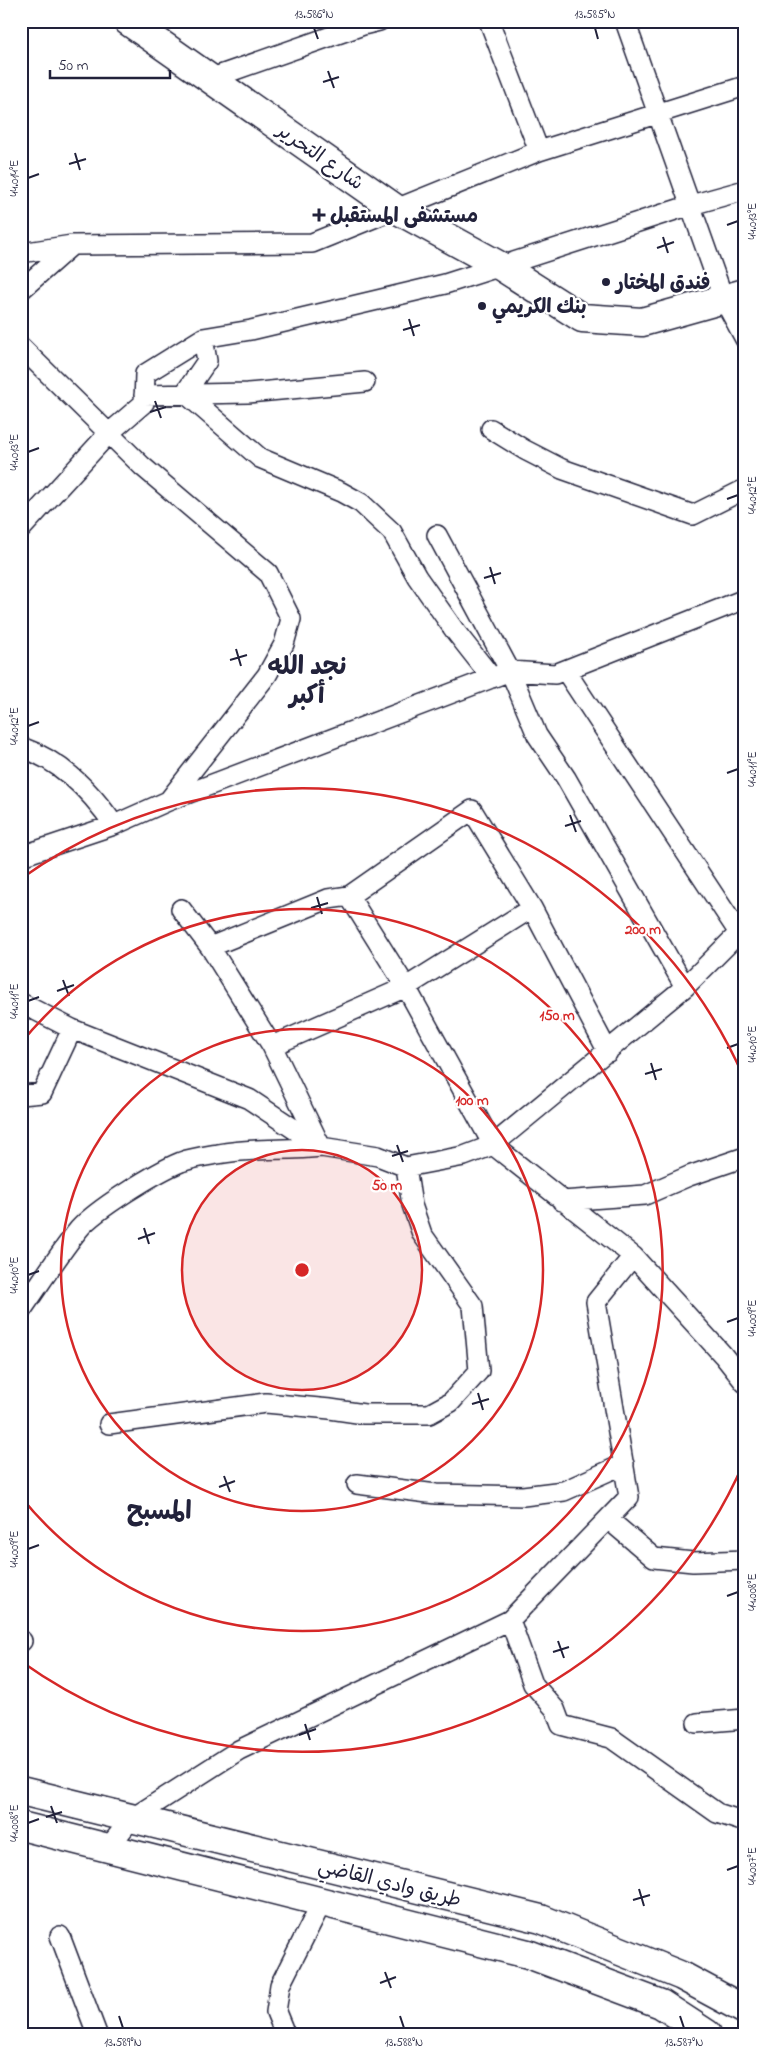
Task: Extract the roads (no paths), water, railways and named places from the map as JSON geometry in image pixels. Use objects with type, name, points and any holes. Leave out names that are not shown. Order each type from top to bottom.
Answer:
[{"type":"main road","name":"شارع التحرير","points":[[128,21],[212,78],[396,209],[502,267],[582,318],[642,322],[735,296]]},
{"type":"main road","name":"طريق وادي القاضي","points":[[21,1791],[541,1919],[682,1976],[745,2010]]},
{"type":"main road","name":"طريق وادي القاضي","points":[[21,1826],[528,1954],[661,2004],[707,2034]]},
{"type":"street","points":[[489,21],[540,151]]},
{"type":"street","points":[[625,21],[691,204],[735,296],[745,339]]},
{"type":"street","points":[[212,78],[368,22]]},
{"type":"street","points":[[21,253],[72,245],[312,243],[540,151],[745,86]]},
{"type":"street","points":[[21,528],[108,434],[144,403],[145,374],[203,338],[260,328],[445,284],[691,204],[745,190]]},
{"type":"street","points":[[21,290],[72,245]]},
{"type":"street","points":[[185,393],[207,362],[203,338]]},
{"type":"street","points":[[21,347],[28,363],[142,466],[268,572],[291,619],[284,644],[267,675],[168,801]]},
{"type":"street","points":[[144,395],[248,393],[365,382]]},
{"type":"street","points":[[185,393],[260,458],[341,492],[367,509],[392,532],[417,577],[455,631],[492,678]]},
{"type":"street","points":[[491,430],[562,469],[693,515],[745,489]]},
{"type":"street","points":[[437,535],[510,671],[537,735],[566,778],[685,987]]},
{"type":"street","points":[[21,856],[114,825],[168,801],[510,671],[555,674],[745,599]]},
{"type":"street","points":[[21,1310],[80,1228],[122,1196],[181,1162],[218,1154],[261,1148],[293,1150],[320,1147],[378,1156],[406,1167],[464,1156],[493,1145],[685,987],[743,931],[565,670]]},
{"type":"street","points":[[21,747],[48,758],[97,801],[114,825]]},
{"type":"street","points":[[210,947],[328,899],[349,896],[472,810],[532,908],[608,1052]]},
{"type":"street","points":[[349,896],[406,987],[493,1145],[633,1256],[723,1355],[745,1383]]},
{"type":"street","points":[[272,1046],[406,987],[532,908]]},
{"type":"street","points":[[181,909],[210,947],[272,1046],[320,1147]]},
{"type":"street","points":[[21,1004],[72,1029],[250,1099],[320,1147]]},
{"type":"street","points":[[21,1095],[42,1094],[72,1029]]},
{"type":"street","points":[[562,1201],[645,1195],[689,1176],[745,1157]]},
{"type":"street","points":[[109,1424],[266,1403],[364,1414],[429,1414],[451,1402],[479,1371],[473,1306],[422,1234],[412,1205],[406,1167]]},
{"type":"street","points":[[108,1848],[131,1819],[239,1750],[510,1620],[629,1497],[596,1302],[633,1256]]},
{"type":"street","points":[[357,1484],[436,1494],[523,1496],[564,1491],[624,1464]]},
{"type":"street","points":[[608,1519],[654,1558],[693,1562],[745,1560]]},
{"type":"street","points":[[510,1620],[533,1684],[555,1710],[561,1725],[611,1738],[717,1813],[745,1822]]},
{"type":"street","points":[[697,1723],[745,1719]]},
{"type":"street","points":[[285,2034],[276,2012],[280,1985],[322,1902]]},
{"type":"street","points":[[60,1936],[97,2034]]},
{"type":"place","name":"مستشفى المستقبل","points":[[319,215]]},
{"type":"place","name":"فندق المختار","points":[[606,282]]},
{"type":"place","name":"بنك الكريمي","points":[[482,306]]},
{"type":"district","name":"نجد الله أكبر","points":[[307,680]]},
{"type":"district","name":"المسبح","points":[[159,1510]]}]
